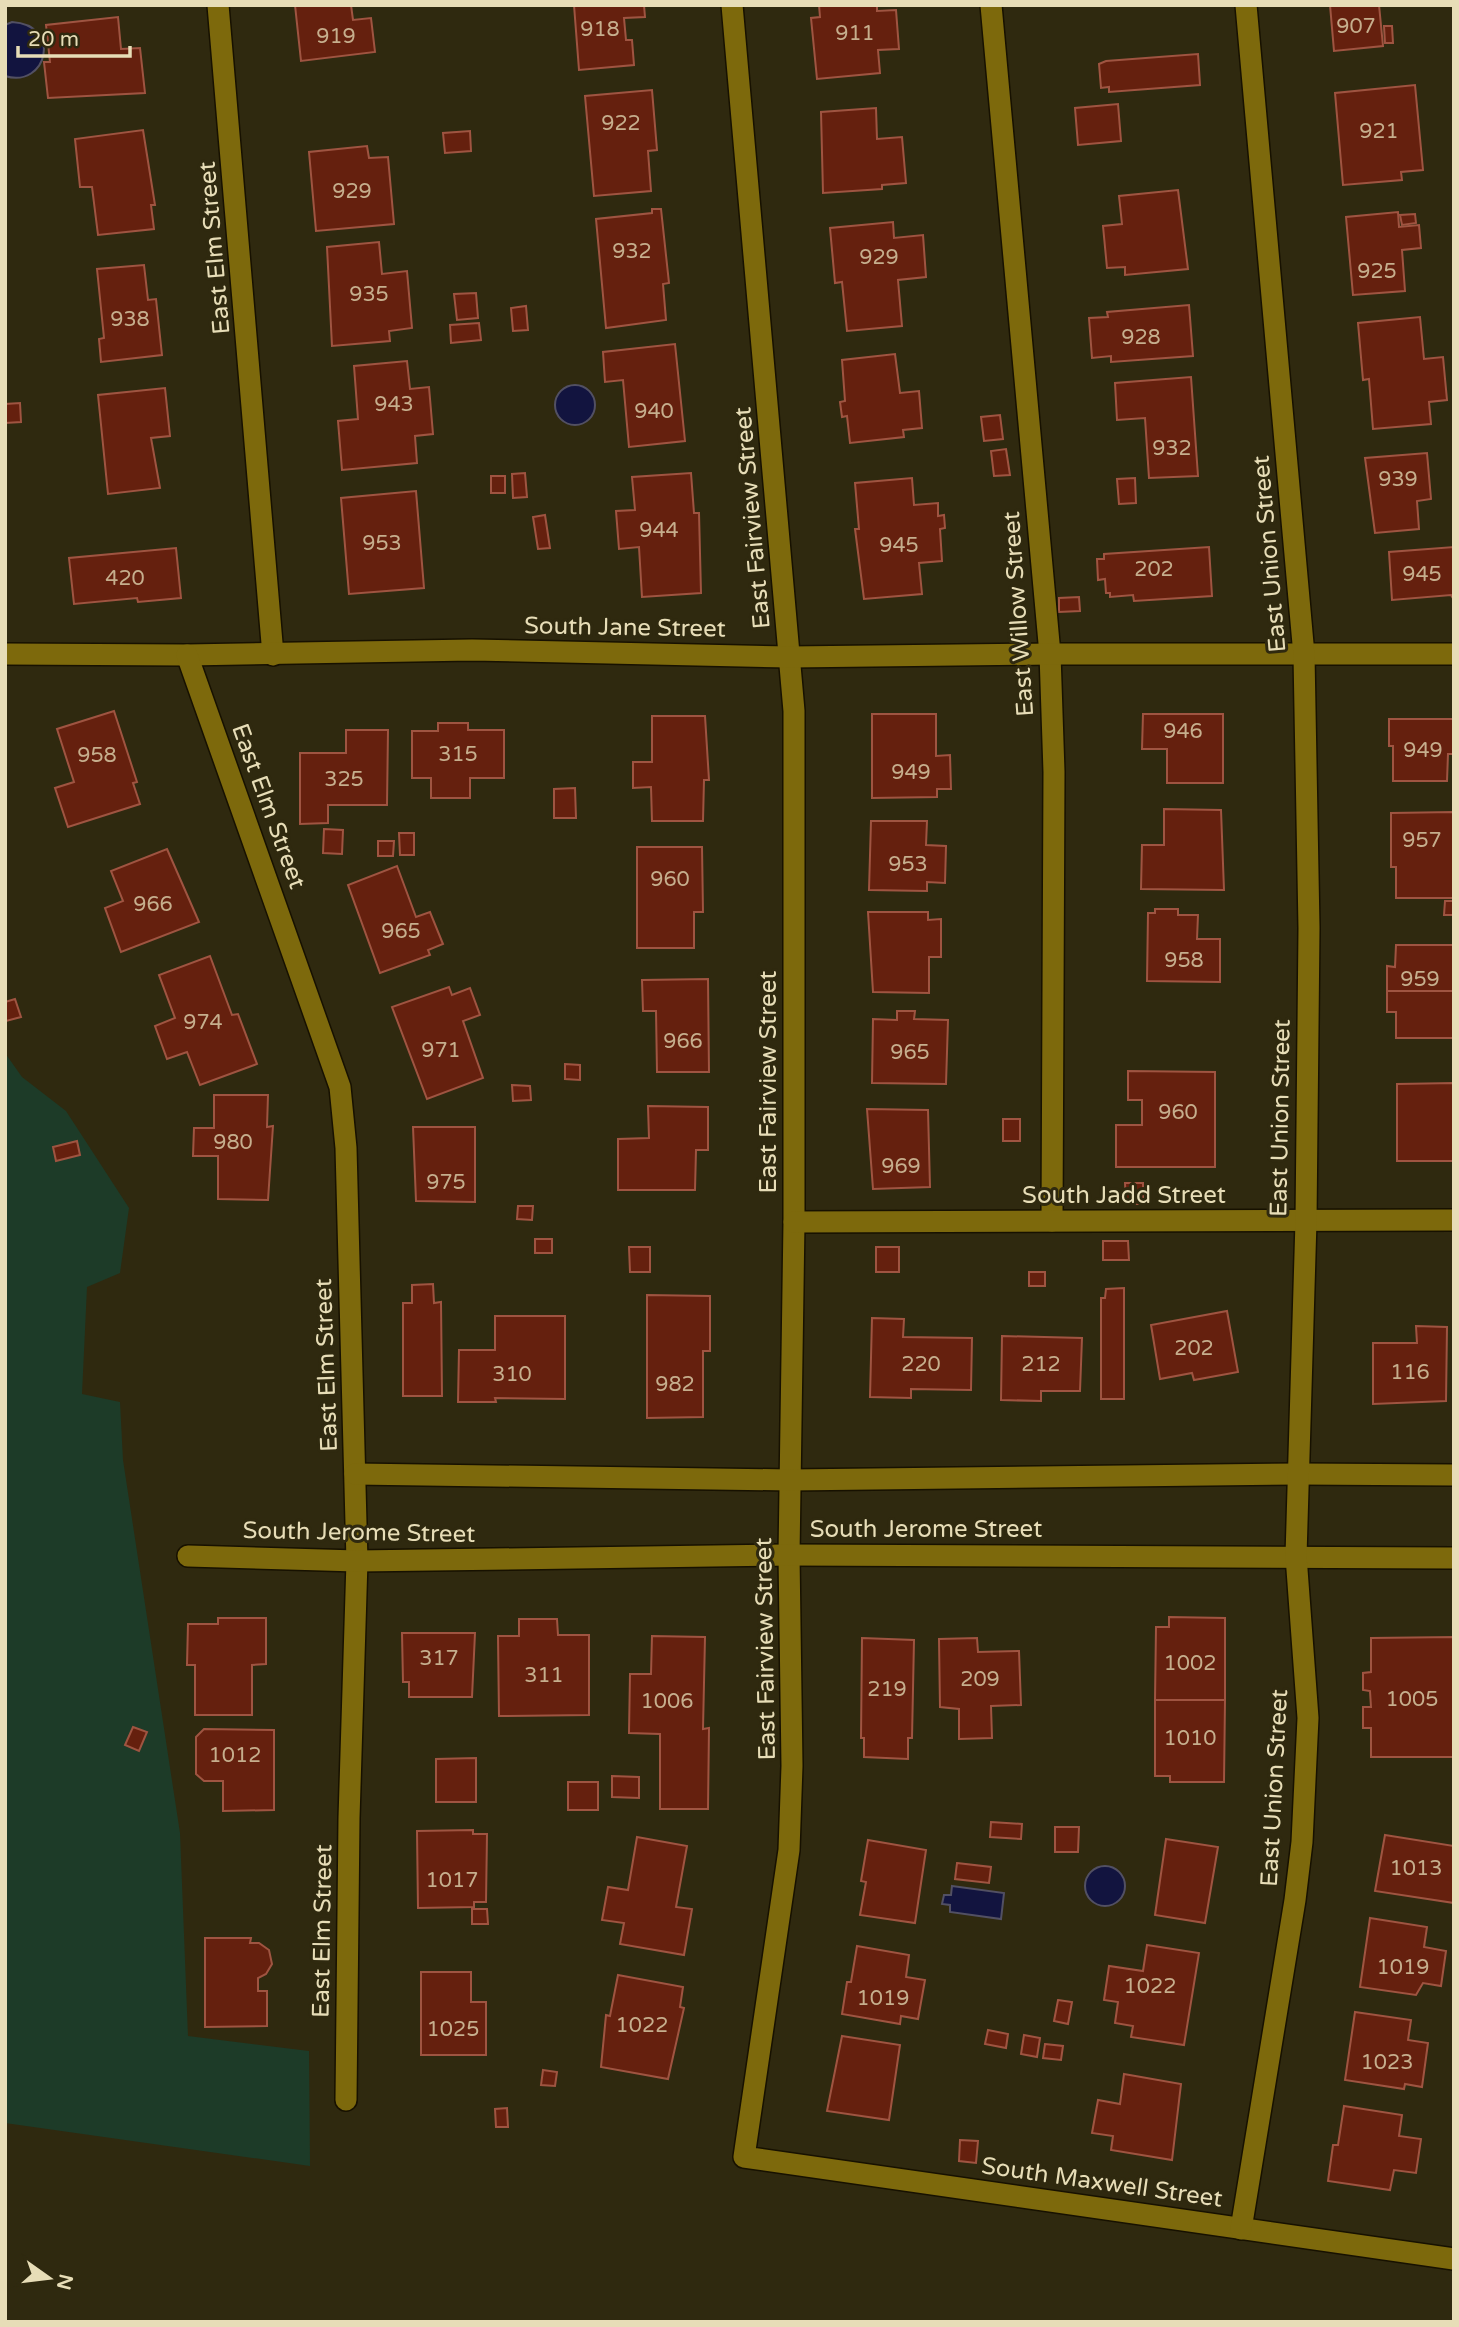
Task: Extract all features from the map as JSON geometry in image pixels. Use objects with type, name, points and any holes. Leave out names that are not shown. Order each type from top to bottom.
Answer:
[{"type":"street","name":"East Elm Street","points":[[218,5],[273,655]]},
{"type":"street","name":"East Fairview Street","points":[[732,5],[794,711],[794,1222],[789,1555],[793,1766],[789,1850],[744,2157]]},
{"type":"street","name":"East Willow Street","points":[[991,5],[1050,654],[1054,772],[1052,1221]]},
{"type":"street","name":"East Union Street","points":[[1241,2229],[1269,2072],[1302,1842],[1308,1718],[1296,1556],[1306,1221],[1309,928],[1304,655],[1246,5]]},
{"type":"street","name":"South Jane Street","points":[[5,654],[273,655],[472,650],[790,657],[1454,654]]},
{"type":"street","name":"East Elm Street","points":[[187,655],[340,1087],[346,1148],[357,1561],[349,1818],[346,2100]]},
{"type":"street","name":"South Jadd Street","points":[[794,1222],[1454,1220]]},
{"type":"street","name":"South Jerome Street","points":[[355,1474],[790,1480],[1298,1474],[1454,1475]]},
{"type":"street","name":"South Jerome Street","points":[[188,1556],[357,1561],[789,1555],[1454,1558]]},
{"type":"street","name":"South Maxwell Street","points":[[744,2157],[1454,2259]]},
{"type":"green space","points":[[5,1053],[22,1077],[66,1111],[129,1208],[120,1273],[87,1287],[82,1394],[120,1402],[123,1460],[180,1833],[188,2036],[309,2051],[310,2166],[5,2123]]},
{"type":"shaded area","points":[[12,22],[28,26],[38,34],[43,44],[39,65],[31,73],[19,78],[5,76],[5,25]]},
{"type":"shaded area","points":[[575,385],[583,386],[589,391],[594,397],[594,413],[589,419],[583,424],[575,425],[567,424],[561,419],[556,413],[555,405],[556,397],[561,391],[567,386]]},
{"type":"shaded area","points":[[1105,1866],[1119,1872],[1125,1886],[1119,1900],[1105,1906],[1091,1900],[1085,1886],[1091,1872]]},
{"type":"shaded area","points":[[952,1886],[1004,1893],[1001,1919],[950,1912],[950,1905],[942,1904],[944,1895],[951,1895]]},
{"type":"building","points":[[295,5],[351,5],[353,20],[371,18],[375,52],[301,61]]},
{"type":"building","points":[[574,5],[644,5],[645,17],[624,18],[626,40],[632,40],[634,65],[579,70]]},
{"type":"building","points":[[819,5],[877,5],[877,11],[896,10],[899,49],[878,50],[880,73],[817,79],[811,18],[820,17]]},
{"type":"building","points":[[1330,5],[1379,5],[1383,46],[1334,51]]},
{"type":"building","points":[[118,17],[121,49],[140,48],[145,93],[48,98],[44,62],[50,62],[46,25]]},
{"type":"building","points":[[1384,26],[1392,26],[1393,43],[1385,43]]},
{"type":"building","points":[[1198,54],[1200,85],[1109,92],[1109,87],[1101,88],[1099,64],[1106,61]]},
{"type":"building","points":[[1415,85],[1423,170],[1401,172],[1402,180],[1343,185],[1335,93]]},
{"type":"building","points":[[652,90],[657,150],[648,151],[651,191],[594,196],[585,96]]},
{"type":"building","points":[[1118,104],[1121,141],[1078,145],[1075,108]]},
{"type":"building","points":[[876,108],[877,139],[902,137],[906,183],[882,185],[882,189],[823,193],[821,112]]},
{"type":"building","points":[[143,130],[155,205],[151,205],[154,229],[98,235],[92,187],[80,187],[75,139]]},
{"type":"building","points":[[470,131],[471,151],[445,153],[443,133]]},
{"type":"building","points":[[367,146],[369,158],[388,157],[394,224],[316,231],[309,152]]},
{"type":"building","points":[[1178,190],[1188,269],[1125,275],[1125,267],[1107,268],[1103,226],[1122,224],[1119,196]]},
{"type":"building","points":[[652,209],[661,209],[669,283],[663,284],[666,320],[606,328],[596,219],[652,213]]},
{"type":"building","points":[[1398,212],[1399,227],[1419,225],[1421,248],[1402,250],[1405,291],[1353,295],[1346,217]]},
{"type":"building","points":[[1415,214],[1416,223],[1402,225],[1400,215]]},
{"type":"building","points":[[893,222],[894,238],[923,235],[926,277],[898,280],[902,326],[847,331],[842,282],[835,283],[830,228]]},
{"type":"building","points":[[379,242],[382,274],[407,271],[412,328],[389,331],[390,341],[332,346],[327,247]]},
{"type":"building","points":[[144,265],[148,300],[156,299],[162,355],[101,362],[99,339],[104,338],[97,269]]},
{"type":"building","points":[[476,293],[478,318],[457,320],[454,294]]},
{"type":"building","points":[[1189,305],[1193,356],[1111,362],[1111,356],[1092,358],[1089,318],[1108,317],[1107,312]]},
{"type":"building","points":[[526,306],[528,330],[513,331],[511,308]]},
{"type":"building","points":[[1420,317],[1424,359],[1443,357],[1447,400],[1429,402],[1431,424],[1373,429],[1369,379],[1363,380],[1358,323]]},
{"type":"building","points":[[479,323],[481,340],[451,343],[450,325]]},
{"type":"building","points":[[675,344],[685,441],[629,447],[623,380],[605,382],[603,352]]},
{"type":"building","points":[[895,354],[900,393],[919,391],[922,428],[903,430],[904,437],[850,443],[847,416],[842,417],[840,402],[845,401],[842,360]]},
{"type":"building","points":[[407,361],[410,389],[429,387],[433,434],[415,436],[417,463],[342,470],[338,421],[358,419],[354,366]]},
{"type":"building","points":[[1191,377],[1198,476],[1149,478],[1145,418],[1117,420],[1115,383]]},
{"type":"building","points":[[165,388],[170,436],[151,438],[160,488],[108,494],[98,395]]},
{"type":"building","points":[[20,403],[21,422],[5,423],[5,404]]},
{"type":"building","points":[[1000,415],[1003,439],[984,441],[981,417]]},
{"type":"building","points":[[1006,449],[1010,475],[994,476],[991,451]]},
{"type":"building","points":[[1427,453],[1431,499],[1417,501],[1419,529],[1375,533],[1365,458]]},
{"type":"building","points":[[525,473],[527,497],[513,498],[512,474]]},
{"type":"building","points":[[691,473],[694,513],[699,513],[701,593],[642,597],[639,547],[619,549],[616,511],[635,510],[632,477]]},
{"type":"building","points":[[491,476],[505,476],[505,493],[491,493]]},
{"type":"building","points":[[912,478],[914,505],[938,503],[938,516],[944,515],[945,528],[940,529],[942,561],[919,563],[922,594],[864,599],[855,529],[859,529],[855,483]]},
{"type":"building","points":[[1135,478],[1136,503],[1119,504],[1117,479]]},
{"type":"building","points":[[416,491],[424,588],[349,594],[341,498]]},
{"type":"building","points":[[545,515],[550,548],[538,549],[533,517]]},
{"type":"building","points":[[1209,547],[1212,596],[1134,601],[1133,595],[1110,597],[1110,593],[1106,593],[1105,579],[1098,580],[1097,559],[1104,559],[1104,554]]},
{"type":"building","points":[[1454,547],[1454,600],[1451,595],[1392,600],[1389,552]]},
{"type":"building","points":[[176,548],[181,598],[138,602],[137,598],[74,604],[69,558]]},
{"type":"building","points":[[1079,597],[1080,611],[1059,612],[1059,598]]},
{"type":"building","points":[[114,711],[137,782],[133,783],[140,804],[68,827],[55,788],[74,782],[57,729]]},
{"type":"building","points":[[872,714],[936,714],[936,756],[950,755],[951,789],[937,789],[937,797],[872,798]]},
{"type":"building","points":[[1143,714],[1223,714],[1223,783],[1167,783],[1167,749],[1142,749]]},
{"type":"building","points":[[652,716],[705,716],[709,780],[704,780],[703,821],[652,821],[651,787],[633,788],[633,762],[652,762]]},
{"type":"building","points":[[1389,719],[1454,719],[1454,754],[1448,754],[1447,781],[1393,781],[1393,746],[1389,746]]},
{"type":"building","points":[[438,723],[468,723],[468,730],[504,730],[504,778],[470,778],[470,798],[431,798],[431,778],[412,778],[412,731],[438,731]]},
{"type":"building","points":[[346,730],[388,730],[387,805],[328,805],[328,823],[300,824],[300,753],[346,753]]},
{"type":"building","points":[[575,788],[576,818],[554,818],[554,789]]},
{"type":"building","points":[[1164,809],[1221,810],[1224,890],[1141,889],[1142,845],[1164,845]]},
{"type":"building","points":[[1453,812],[1453,898],[1396,898],[1396,867],[1391,867],[1391,813]]},
{"type":"building","points":[[871,821],[927,821],[926,845],[946,846],[945,883],[927,882],[927,891],[869,890]]},
{"type":"building","points":[[324,829],[343,830],[342,854],[323,853]]},
{"type":"building","points":[[399,833],[414,833],[414,855],[400,855]]},
{"type":"building","points":[[378,841],[394,841],[393,856],[378,856]]},
{"type":"building","points":[[637,847],[702,847],[703,912],[694,912],[694,948],[637,948]]},
{"type":"building","points":[[167,849],[199,922],[121,952],[105,908],[123,901],[111,871]]},
{"type":"building","points":[[397,866],[416,917],[430,912],[443,944],[428,950],[430,955],[380,973],[348,885]]},
{"type":"building","points":[[1445,901],[1454,901],[1454,915],[1444,915]]},
{"type":"building","points":[[1155,909],[1178,909],[1178,915],[1198,915],[1197,939],[1220,939],[1220,982],[1147,981],[1148,913],[1155,913]]},
{"type":"building","points":[[868,912],[928,912],[928,920],[941,919],[941,957],[929,957],[929,993],[873,992]]},
{"type":"building","points":[[1396,945],[1454,945],[1454,991],[1387,991],[1387,966],[1395,967]]},
{"type":"building","points":[[210,956],[232,1015],[238,1014],[257,1064],[200,1085],[187,1052],[167,1059],[155,1026],[175,1018],[159,975]]},
{"type":"building","points":[[708,979],[709,1072],[657,1072],[656,1011],[643,1011],[642,980]]},
{"type":"building","points":[[449,987],[452,995],[470,988],[480,1015],[463,1021],[483,1078],[427,1099],[392,1007]]},
{"type":"building","points":[[1387,991],[1454,991],[1454,1038],[1396,1038],[1396,1012],[1387,1012]]},
{"type":"building","points":[[15,999],[21,1017],[6,1021],[5,1002]]},
{"type":"building","points":[[897,1011],[915,1011],[914,1019],[948,1020],[946,1084],[872,1083],[873,1019],[897,1020]]},
{"type":"building","points":[[565,1064],[580,1065],[580,1080],[565,1079]]},
{"type":"building","points":[[1128,1071],[1215,1072],[1215,1167],[1116,1167],[1116,1125],[1142,1125],[1142,1100],[1128,1100]]},
{"type":"building","points":[[1454,1083],[1454,1161],[1397,1161],[1397,1084]]},
{"type":"building","points":[[512,1085],[530,1086],[531,1100],[513,1101]]},
{"type":"building","points":[[214,1095],[268,1095],[267,1127],[273,1126],[268,1200],[218,1199],[218,1156],[193,1156],[194,1128],[214,1128]]},
{"type":"building","points":[[648,1106],[708,1107],[708,1150],[696,1150],[695,1190],[618,1190],[618,1139],[649,1138]]},
{"type":"building","points":[[867,1109],[928,1110],[930,1187],[873,1189]]},
{"type":"building","points":[[1003,1119],[1020,1119],[1020,1141],[1003,1141]]},
{"type":"building","points":[[413,1127],[475,1127],[475,1202],[416,1201]]},
{"type":"building","points":[[77,1141],[80,1155],[56,1161],[53,1147]]},
{"type":"building","points":[[1125,1183],[1143,1183],[1143,1204],[1126,1204]]},
{"type":"building","points":[[518,1206],[533,1206],[532,1220],[517,1219]]},
{"type":"building","points":[[535,1239],[552,1239],[552,1253],[535,1253]]},
{"type":"building","points":[[1103,1241],[1128,1241],[1129,1260],[1103,1260]]},
{"type":"building","points":[[629,1247],[650,1247],[650,1272],[630,1272]]},
{"type":"building","points":[[876,1247],[899,1247],[899,1272],[876,1272]]},
{"type":"building","points":[[1029,1272],[1045,1272],[1045,1286],[1029,1286]]},
{"type":"building","points":[[433,1284],[434,1303],[441,1302],[442,1396],[403,1396],[403,1303],[412,1303],[412,1285]]},
{"type":"building","points":[[1124,1288],[1124,1399],[1101,1399],[1101,1298],[1105,1298],[1106,1289]]},
{"type":"building","points":[[647,1295],[710,1296],[710,1351],[703,1351],[703,1417],[647,1418]]},
{"type":"building","points":[[1227,1311],[1238,1372],[1194,1380],[1192,1373],[1160,1379],[1151,1325]]},
{"type":"building","points":[[495,1316],[565,1316],[565,1399],[495,1398],[496,1402],[458,1402],[459,1350],[495,1350]]},
{"type":"building","points":[[872,1318],[904,1319],[903,1337],[972,1338],[971,1390],[911,1389],[911,1398],[870,1397]]},
{"type":"building","points":[[1416,1326],[1447,1327],[1446,1401],[1373,1404],[1373,1343],[1417,1343]]},
{"type":"building","points":[[1002,1336],[1082,1338],[1080,1391],[1041,1391],[1041,1401],[1001,1400]]},
{"type":"building","points":[[1169,1617],[1225,1618],[1225,1700],[1155,1700],[1156,1627],[1169,1627]]},
{"type":"building","points":[[218,1618],[266,1618],[266,1664],[252,1665],[252,1715],[195,1715],[195,1665],[187,1665],[188,1624],[218,1624]]},
{"type":"building","points":[[519,1619],[557,1619],[558,1635],[589,1635],[589,1715],[499,1716],[498,1636],[519,1636]]},
{"type":"building","points":[[402,1633],[475,1633],[472,1697],[409,1697],[409,1682],[403,1682]]},
{"type":"building","points":[[652,1636],[705,1637],[703,1729],[709,1728],[708,1809],[660,1809],[660,1734],[629,1733],[630,1674],[651,1674]]},
{"type":"building","points":[[1454,1637],[1454,1757],[1371,1757],[1371,1728],[1363,1728],[1363,1707],[1371,1707],[1370,1691],[1363,1690],[1363,1673],[1371,1672],[1371,1638]]},
{"type":"building","points":[[862,1638],[914,1640],[912,1738],[908,1738],[908,1759],[864,1757],[864,1738],[861,1738]]},
{"type":"building","points":[[977,1638],[978,1652],[1019,1651],[1021,1705],[991,1706],[992,1738],[959,1739],[959,1709],[940,1707],[939,1639]]},
{"type":"building","points":[[1155,1700],[1225,1700],[1224,1782],[1170,1782],[1170,1776],[1155,1776]]},
{"type":"building","points":[[133,1727],[147,1732],[139,1751],[125,1745]]},
{"type":"building","points":[[204,1729],[274,1730],[274,1810],[223,1811],[223,1781],[204,1781],[196,1774],[196,1737]]},
{"type":"building","points":[[476,1758],[476,1802],[436,1802],[436,1759]]},
{"type":"building","points":[[612,1776],[639,1777],[639,1798],[612,1797]]},
{"type":"building","points":[[568,1782],[598,1782],[598,1810],[568,1810]]},
{"type":"building","points":[[991,1822],[1022,1824],[1021,1839],[990,1837]]},
{"type":"building","points":[[1055,1827],[1079,1827],[1078,1852],[1055,1852]]},
{"type":"building","points":[[473,1830],[473,1834],[487,1834],[486,1902],[474,1902],[474,1907],[418,1908],[417,1831]]},
{"type":"building","points":[[1385,1835],[1454,1846],[1454,1903],[1375,1891]]},
{"type":"building","points":[[637,1837],[687,1846],[676,1907],[692,1909],[684,1955],[620,1944],[624,1923],[602,1920],[608,1887],[628,1890]]},
{"type":"building","points":[[1166,1839],[1218,1847],[1205,1923],[1155,1915]]},
{"type":"building","points":[[868,1840],[926,1850],[915,1923],[860,1915],[866,1882],[861,1881]]},
{"type":"building","points":[[957,1863],[991,1867],[989,1883],[955,1879]]},
{"type":"building","points":[[472,1909],[487,1909],[488,1924],[472,1924]]},
{"type":"building","points":[[1370,1918],[1427,1927],[1424,1947],[1446,1951],[1441,1986],[1423,1983],[1416,1995],[1360,1987]]},
{"type":"building","points":[[205,1938],[251,1938],[250,1943],[259,1943],[269,1950],[272,1964],[266,1974],[258,1978],[258,1991],[267,1991],[267,2026],[205,2027]]},
{"type":"building","points":[[1147,1945],[1199,1953],[1184,2045],[1131,2037],[1133,2026],[1115,2023],[1118,2002],[1104,2000],[1109,1966],[1143,1971]]},
{"type":"building","points":[[857,1946],[909,1955],[906,1977],[925,1980],[918,2019],[901,2016],[900,2024],[842,2014]]},
{"type":"building","points":[[421,1972],[471,1972],[471,2002],[486,2002],[486,2055],[421,2055]]},
{"type":"building","points":[[618,1975],[683,1987],[680,2007],[684,2008],[668,2079],[601,2067],[606,2015],[610,2016]]},
{"type":"building","points":[[1058,2000],[1072,2002],[1068,2024],[1054,2021]]},
{"type":"building","points":[[1355,2012],[1411,2020],[1408,2040],[1428,2043],[1422,2087],[1405,2084],[1404,2089],[1345,2080]]},
{"type":"building","points":[[988,2030],[1008,2034],[1006,2048],[985,2044]]},
{"type":"building","points":[[1024,2035],[1040,2038],[1037,2057],[1021,2054]]},
{"type":"building","points":[[842,2036],[900,2045],[889,2120],[827,2111]]},
{"type":"building","points":[[1045,2044],[1063,2046],[1061,2060],[1043,2058]]},
{"type":"building","points":[[543,2070],[557,2072],[555,2086],[541,2085]]},
{"type":"building","points":[[1124,2074],[1181,2084],[1172,2160],[1111,2150],[1113,2136],[1092,2133],[1098,2100],[1120,2104]]},
{"type":"building","points":[[1344,2106],[1402,2115],[1399,2136],[1421,2139],[1416,2173],[1394,2170],[1390,2190],[1328,2181],[1333,2145],[1338,2145]]},
{"type":"building","points":[[507,2108],[508,2127],[496,2127],[495,2109]]},
{"type":"building","points":[[960,2140],[978,2141],[976,2163],[959,2161]]}]
